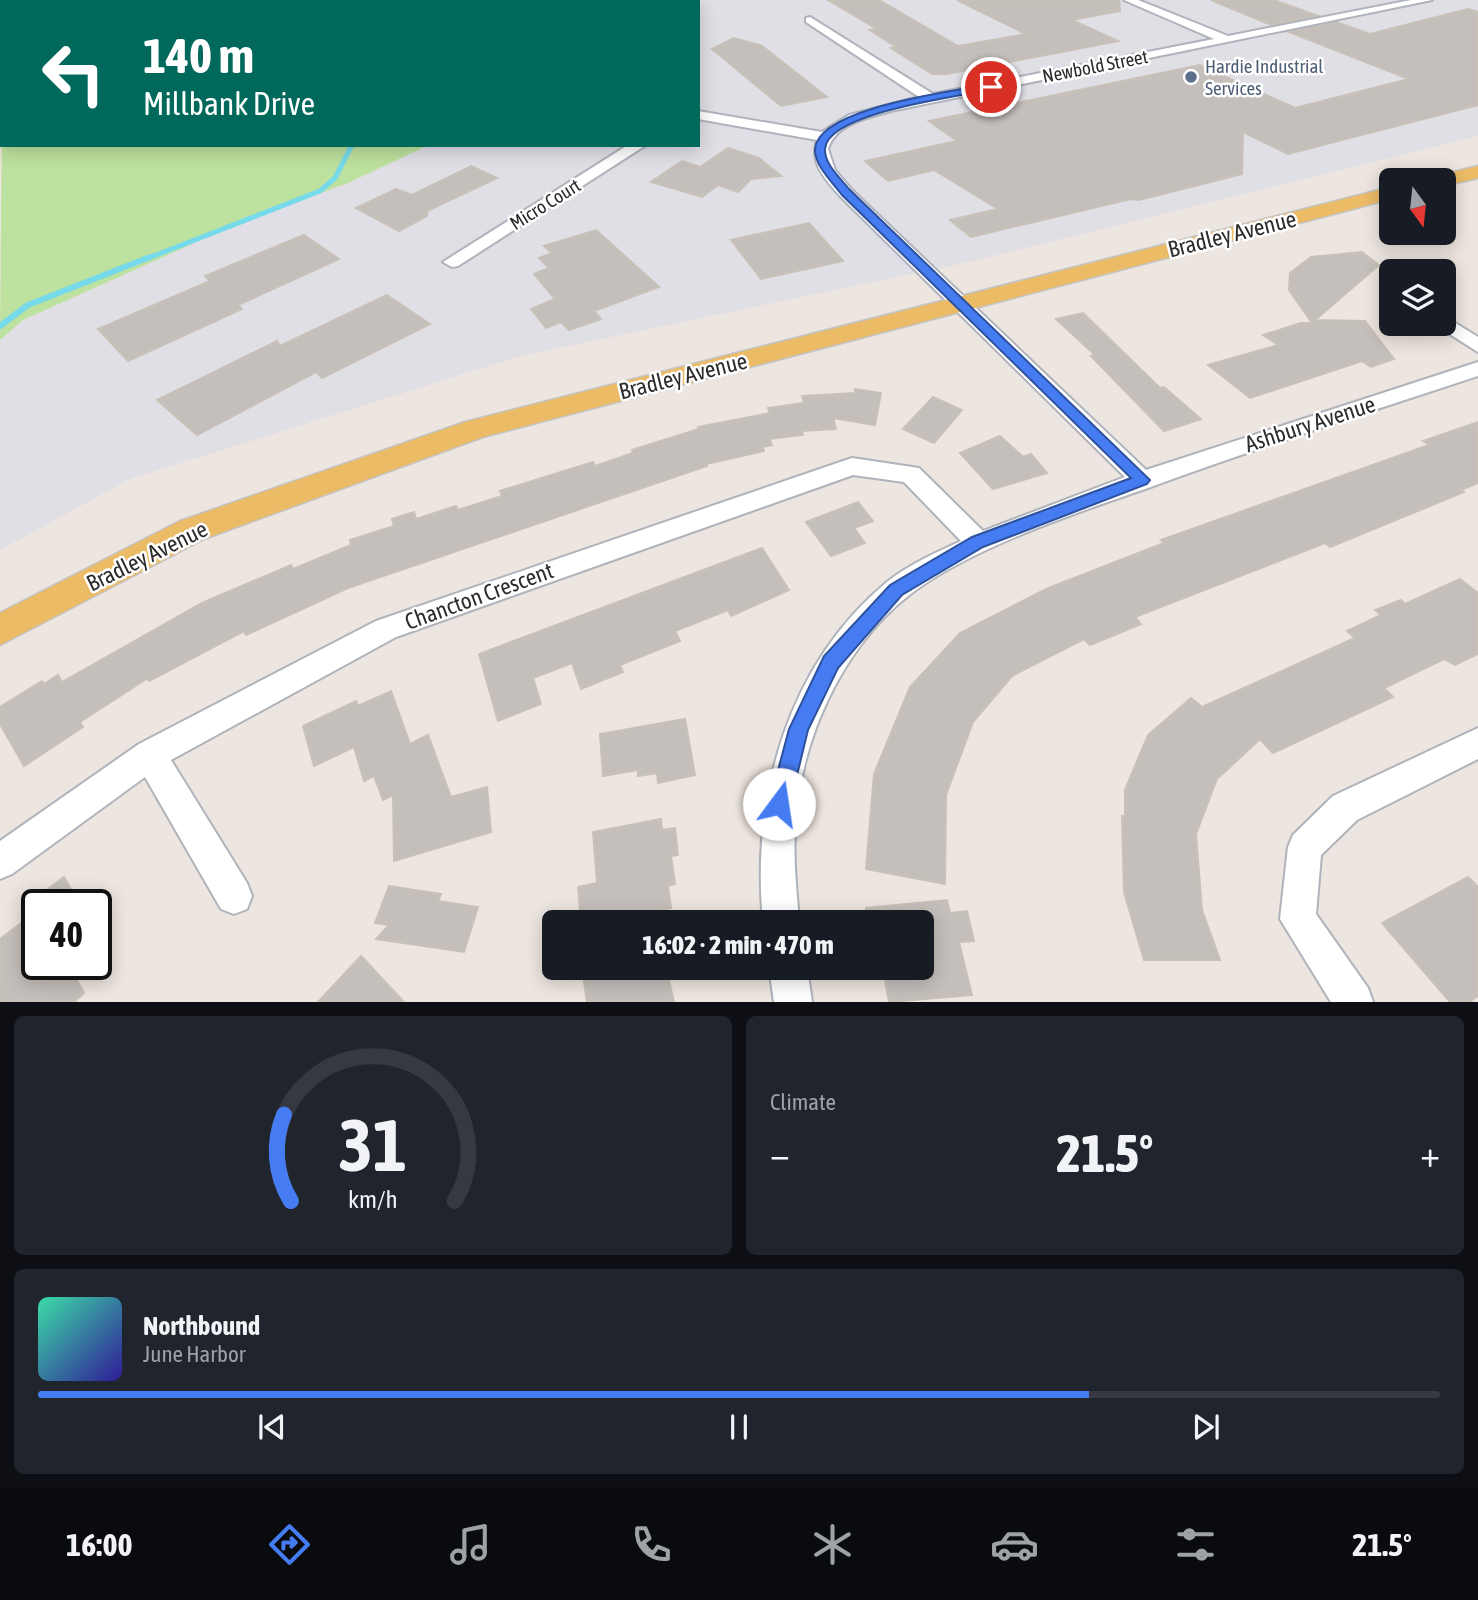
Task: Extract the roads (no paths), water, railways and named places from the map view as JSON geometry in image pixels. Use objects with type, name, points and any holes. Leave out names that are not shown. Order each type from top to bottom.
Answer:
[{"type":"main road","points":[[1456,177],[1478,172]]},
{"type":"main road","name":"Bradley Avenue","points":[[0,630],[192,530],[475,429],[1379,196]]},
{"type":"street","points":[[1129,0],[1227,40]]},
{"type":"street","name":"Newbold Street","points":[[825,137],[838,126],[855,118],[931,99],[1427,0]]},
{"type":"street","points":[[810,20],[931,99]]},
{"type":"street","points":[[700,115],[825,137],[820,148],[828,170],[846,193],[1142,480]]},
{"type":"street","name":"Micro Court","points":[[452,262],[636,147]]},
{"type":"street","points":[[1456,331],[1478,346]]},
{"type":"street","name":"Ashbury Avenue","points":[[779,910],[779,804],[799,729],[831,662],[896,590],[978,542],[1142,480],[1478,369]]},
{"type":"street","name":"Chancton Crescent","points":[[0,862],[150,755],[386,629],[852,466],[911,474],[978,542]]},
{"type":"street","points":[[1354,1002],[1298,919],[1305,847],[1345,808],[1478,743]]},
{"type":"street","points":[[150,755],[234,896]]},
{"type":"street","points":[[790,980],[793,1002]]},
{"type":"waterway","points":[[146,259],[320,191],[335,178],[351,147]]},
{"type":"waterway","points":[[0,326],[28,305],[150,257]]},
{"type":"place","name":"Hardie Industrial Services","points":[[1191,77]]}]
